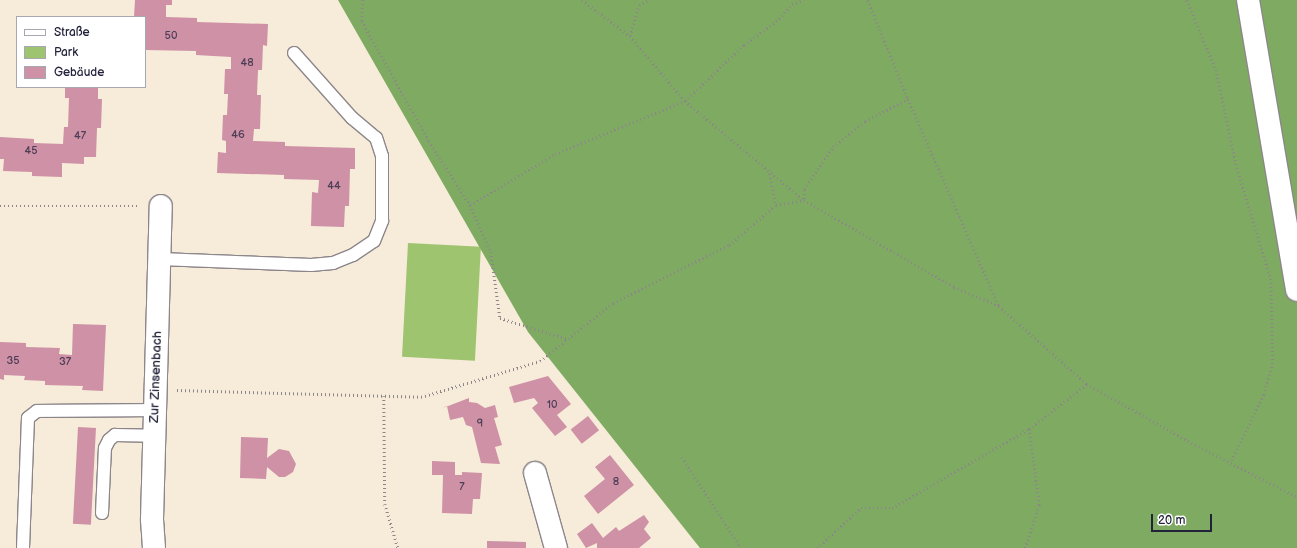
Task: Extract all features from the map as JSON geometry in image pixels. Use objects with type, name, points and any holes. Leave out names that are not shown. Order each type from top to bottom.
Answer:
[{"type":"street","points":[[1248,0],[1297,290]]},
{"type":"street","name":"Zur Zinsenbach","points":[[154,548],[152,519],[162,206]]},
{"type":"street","points":[[535,473],[556,548]]},
{"type":"lane","points":[[160,259],[318,265],[333,263],[353,255],[374,241],[382,221],[382,156],[376,138],[352,118],[294,53]]},
{"type":"lane","points":[[23,548],[28,418],[37,411],[155,399]]},
{"type":"lane","points":[[102,513],[105,448],[109,440],[115,435],[154,436]]},
{"type":"path","points":[[363,0],[362,21],[429,141],[470,204],[491,252],[500,318],[568,339]]},
{"type":"path","points":[[582,0],[630,36],[685,101],[770,170],[804,200],[954,287],[999,306],[1087,384],[1188,441],[1297,497]]},
{"type":"path","points":[[630,36],[639,5],[648,0]]},
{"type":"path","points":[[470,204],[555,154],[685,101],[744,45],[779,19],[792,4],[802,0]]},
{"type":"path","points":[[868,0],[908,99],[999,306]]},
{"type":"path","points":[[1187,0],[1216,70],[1237,168],[1271,279],[1273,363],[1264,394],[1231,462]]},
{"type":"path","points":[[804,200],[804,189],[833,147],[865,121],[908,99]]},
{"type":"path","points":[[770,170],[776,204]]},
{"type":"path","points":[[155,399],[384,396],[420,397],[540,361],[568,339],[592,317],[613,303],[729,245],[776,204],[804,200]]},
{"type":"path","points":[[0,206],[162,206]]},
{"type":"path","points":[[817,548],[860,508],[892,508],[1029,429],[1087,384]]},
{"type":"path","points":[[384,396],[385,504],[398,548]]},
{"type":"path","points":[[1025,548],[1039,505],[1029,429]]},
{"type":"path","points":[[682,457],[741,548]]},
{"type":"green space","points":[[338,0],[1297,0],[1297,548],[700,548],[528,332]]},
{"type":"green space","points":[[408,243],[481,247],[475,361],[402,357]]},
{"type":"building","points":[[135,0],[172,0],[172,5],[166,5],[166,17],[197,18],[197,22],[268,24],[267,46],[263,45],[262,70],[258,70],[257,95],[261,95],[260,129],[254,129],[253,141],[285,142],[285,146],[355,148],[355,169],[350,169],[349,206],[345,206],[344,227],[311,226],[312,192],[318,193],[319,180],[284,179],[284,175],[217,173],[218,152],[226,153],[226,141],[222,140],[223,115],[227,115],[228,94],[224,94],[225,69],[231,69],[231,57],[196,55],[196,51],[146,50],[146,16],[134,16]]},
{"type":"building","points":[[65,88],[98,88],[98,99],[102,99],[101,128],[97,128],[96,157],[84,157],[84,164],[62,163],[62,177],[32,176],[32,172],[3,171],[4,159],[0,159],[0,137],[34,139],[34,143],[63,144],[64,127],[68,127],[69,98],[65,98]]},
{"type":"building","points":[[73,324],[106,325],[103,391],[82,390],[83,386],[45,385],[45,381],[24,380],[25,376],[4,375],[4,380],[0,379],[0,342],[26,343],[26,347],[60,348],[59,354],[72,355]]},
{"type":"building","points":[[548,376],[571,404],[557,415],[567,427],[555,436],[532,408],[538,403],[534,398],[514,403],[509,387]]},
{"type":"building","points":[[469,398],[469,402],[477,403],[485,408],[495,405],[498,417],[494,418],[502,445],[495,447],[500,464],[481,463],[472,427],[466,425],[463,417],[450,420],[447,406]]},
{"type":"building","points":[[588,416],[599,430],[582,444],[571,430]]},
{"type":"building","points":[[78,427],[96,428],[91,525],[73,524]]},
{"type":"building","points":[[241,437],[268,438],[267,458],[279,449],[289,451],[296,464],[293,472],[285,477],[279,477],[267,467],[266,479],[240,478]]},
{"type":"building","points":[[610,455],[634,485],[598,514],[584,496],[605,479],[595,467]]},
{"type":"building","points":[[432,461],[455,462],[455,475],[462,475],[462,472],[482,473],[480,499],[473,499],[472,514],[442,513],[443,475],[432,475]]},
{"type":"building","points":[[644,515],[649,522],[644,529],[651,538],[639,548],[597,548],[597,543],[586,548],[577,534],[592,523],[603,538],[616,527],[619,531]]},
{"type":"building","points":[[487,541],[526,542],[526,548],[487,548]]}]
